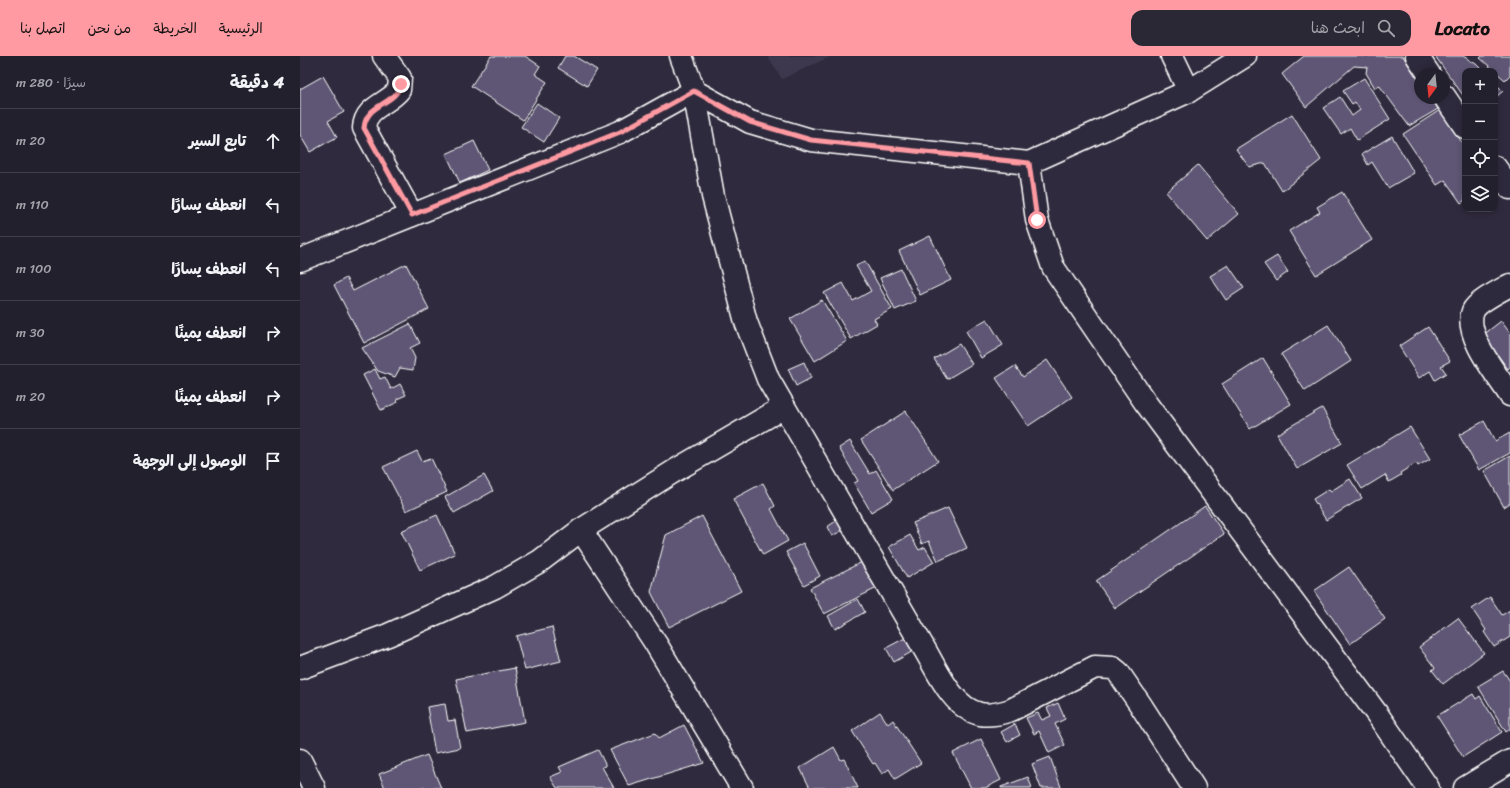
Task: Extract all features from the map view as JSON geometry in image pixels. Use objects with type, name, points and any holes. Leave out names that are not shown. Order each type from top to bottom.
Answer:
[{"type":"street","points":[[384,56],[400,78],[400,90],[369,113],[365,120],[364,128],[412,215]]},
{"type":"street","points":[[681,56],[694,91],[713,196],[746,322],[768,378],[951,693],[966,707],[980,714],[998,714],[1011,710],[1095,667],[1113,668],[1118,672],[1127,685],[1194,788]]},
{"type":"street","points":[[1172,56],[1189,91]]},
{"type":"street","points":[[694,91],[750,122],[811,140],[1029,163],[1189,91],[1245,56]]},
{"type":"street","points":[[1417,56],[1425,68]]},
{"type":"street","points":[[300,260],[620,132],[694,91]]},
{"type":"street","points":[[1449,104],[1462,123]]},
{"type":"street","points":[[1029,163],[1037,220],[1053,268],[1145,402],[1377,714],[1428,788]]},
{"type":"street","points":[[1498,171],[1510,188]]},
{"type":"street","points":[[1510,285],[1485,300],[1473,310],[1471,320],[1471,332],[1478,346],[1510,395]]},
{"type":"street","points":[[300,668],[388,635],[495,587],[540,560],[581,530],[676,470],[784,407]]},
{"type":"street","points":[[581,530],[656,644],[742,788]]},
{"type":"street","points":[[300,760],[314,788]]},
{"type":"street","points":[[1466,788],[1510,762]]},
{"type":"shaded area","points":[[767,56],[832,56],[782,79]]},
{"type":"building","points":[[491,56],[525,56],[540,66],[535,74],[547,82],[523,120],[471,86]]},
{"type":"building","points":[[565,56],[574,56],[597,70],[587,86],[558,68]]},
{"type":"building","points":[[1304,56],[1403,56],[1414,73],[1414,104],[1435,104],[1438,109],[1409,126],[1379,85],[1375,88],[1366,73],[1367,67],[1354,66],[1306,107],[1282,74]]},
{"type":"building","points":[[1435,56],[1463,56],[1480,68],[1462,68],[1462,94],[1450,77],[1450,68],[1444,68]]},
{"type":"building","points":[[1482,56],[1510,56],[1510,75],[1505,80],[1498,74],[1498,68],[1491,68],[1480,58]]},
{"type":"building","points":[[323,76],[344,112],[328,121],[337,137],[310,152],[300,135],[300,89]]},
{"type":"building","points":[[1364,78],[1390,119],[1357,140],[1350,128],[1341,134],[1323,108],[1340,97],[1352,116],[1360,110],[1355,102],[1352,104],[1343,91]]},
{"type":"building","points":[[1498,86],[1503,91],[1498,95]]},
{"type":"building","points":[[537,103],[559,118],[544,142],[521,127]]},
{"type":"building","points":[[1440,110],[1462,143],[1462,202],[1461,203],[1445,180],[1437,185],[1403,134]]},
{"type":"building","points":[[1292,114],[1321,160],[1282,191],[1265,163],[1249,167],[1236,149]]},
{"type":"building","points":[[1392,136],[1414,173],[1388,188],[1372,162],[1368,165],[1362,154]]},
{"type":"building","points":[[474,141],[488,170],[460,183],[446,154]]},
{"type":"building","points":[[1198,165],[1239,214],[1207,241],[1166,192]]},
{"type":"building","points":[[1342,192],[1372,240],[1316,275],[1289,231],[1320,212],[1317,207]]},
{"type":"building","points":[[930,236],[951,280],[920,295],[899,251]]},
{"type":"building","points":[[1277,256],[1288,272],[1276,281],[1264,264]]},
{"type":"building","points":[[865,261],[892,309],[874,319],[877,324],[851,339],[824,293],[843,283],[853,301],[871,291],[856,266]]},
{"type":"building","points":[[406,264],[429,309],[364,343],[334,285],[346,278],[353,291]]},
{"type":"building","points":[[1228,265],[1244,288],[1226,300],[1210,276]]},
{"type":"building","points":[[901,269],[916,301],[895,310],[880,278]]},
{"type":"building","points":[[822,300],[847,341],[815,361],[790,319]]},
{"type":"building","points":[[987,319],[1003,345],[981,358],[966,331]]},
{"type":"building","points":[[1501,321],[1510,333],[1510,367],[1508,369],[1483,335]]},
{"type":"building","points":[[410,324],[420,343],[410,348],[415,358],[413,370],[400,368],[395,377],[378,371],[362,348]]},
{"type":"building","points":[[1328,325],[1351,361],[1305,391],[1281,354]]},
{"type":"building","points":[[1428,327],[1450,361],[1441,366],[1446,373],[1435,380],[1430,371],[1419,378],[1399,346]]},
{"type":"building","points":[[959,344],[972,364],[947,379],[934,359]]},
{"type":"building","points":[[1263,358],[1291,404],[1250,429],[1222,384]]},
{"type":"building","points":[[1047,360],[1072,397],[1028,426],[996,378],[1015,366],[1023,377]]},
{"type":"building","points":[[804,362],[811,378],[796,386],[788,369]]},
{"type":"building","points":[[375,369],[380,379],[385,377],[391,389],[400,384],[406,395],[397,399],[398,402],[381,410],[363,375]]},
{"type":"building","points":[[1322,408],[1342,443],[1297,469],[1277,434]]},
{"type":"building","points":[[906,411],[938,461],[893,490],[861,440]]},
{"type":"building","points":[[1484,421],[1495,441],[1510,433],[1510,453],[1479,470],[1459,435]]},
{"type":"building","points":[[1410,427],[1430,459],[1418,466],[1416,463],[1389,482],[1385,475],[1362,489],[1347,465]]},
{"type":"building","points":[[850,441],[870,474],[876,470],[893,499],[871,512],[854,483],[858,481],[839,448]]},
{"type":"building","points":[[417,451],[422,461],[431,458],[447,492],[406,511],[383,467]]},
{"type":"building","points":[[1510,456],[1510,503],[1504,507],[1484,471]]},
{"type":"building","points":[[484,475],[493,491],[454,513],[445,497]]},
{"type":"building","points":[[1350,479],[1362,498],[1326,520],[1313,499],[1329,489],[1331,491]]},
{"type":"building","points":[[763,483],[775,506],[771,509],[788,541],[763,555],[733,499]]},
{"type":"building","points":[[1205,506],[1224,534],[1115,608],[1096,581]]},
{"type":"building","points":[[948,508],[967,548],[938,561],[929,541],[922,544],[913,523]]},
{"type":"building","points":[[437,515],[455,554],[420,570],[401,531]]},
{"type":"building","points":[[702,516],[741,591],[669,627],[651,592],[666,535]]},
{"type":"building","points":[[839,519],[845,529],[832,536],[827,527]]},
{"type":"building","points":[[910,535],[919,550],[925,547],[934,562],[907,578],[889,547]]},
{"type":"building","points":[[803,543],[820,576],[804,585],[786,552]]},
{"type":"building","points":[[864,561],[877,588],[824,614],[810,588]]},
{"type":"building","points":[[1349,567],[1385,619],[1350,644],[1314,591]]},
{"type":"building","points":[[1490,597],[1502,615],[1510,610],[1510,637],[1494,647],[1484,632],[1486,630],[1472,609]]},
{"type":"building","points":[[858,599],[865,612],[835,629],[828,616]]},
{"type":"building","points":[[1458,618],[1484,653],[1443,684],[1432,670],[1435,668],[1419,647]]},
{"type":"building","points":[[552,627],[561,661],[525,670],[516,636]]},
{"type":"building","points":[[907,637],[915,650],[894,662],[886,648]]},
{"type":"building","points":[[515,668],[525,722],[467,733],[456,679]]},
{"type":"building","points":[[1503,671],[1510,681],[1510,729],[1506,732],[1478,686]]},
{"type":"building","points":[[1473,694],[1476,699],[1480,696],[1502,732],[1463,757],[1437,716]]},
{"type":"building","points":[[1058,703],[1065,719],[1055,724],[1065,745],[1049,753],[1039,731],[1034,734],[1026,718],[1038,713],[1042,720],[1051,716],[1047,708]]},
{"type":"building","points":[[445,704],[448,721],[455,720],[460,748],[435,753],[427,707]]},
{"type":"building","points":[[880,712],[888,724],[893,720],[921,763],[895,779],[889,769],[882,774],[875,763],[873,764],[852,731]]},
{"type":"building","points":[[1015,724],[1020,735],[1007,742],[1001,732]]},
{"type":"building","points":[[684,725],[704,763],[629,786],[610,750],[655,733],[659,738]]},
{"type":"building","points":[[981,739],[1001,780],[985,788],[971,788],[953,753]]},
{"type":"building","points":[[834,747],[841,760],[844,759],[858,788],[810,788],[800,768]]},
{"type":"building","points":[[598,750],[606,766],[602,767],[614,788],[557,788],[550,777],[562,772],[559,767]]},
{"type":"building","points":[[427,755],[441,788],[385,788],[379,774]]},
{"type":"building","points":[[1050,757],[1061,787],[1060,788],[1041,788],[1032,764]]},
{"type":"building","points":[[1028,777],[1032,788],[1001,788],[1001,787]]},
{"type":"route","points":[[401,84],[400,90],[396,94],[369,113],[365,120],[364,128],[412,215],[620,132],[694,91],[750,122],[811,140],[1029,163],[1037,220]]}]
